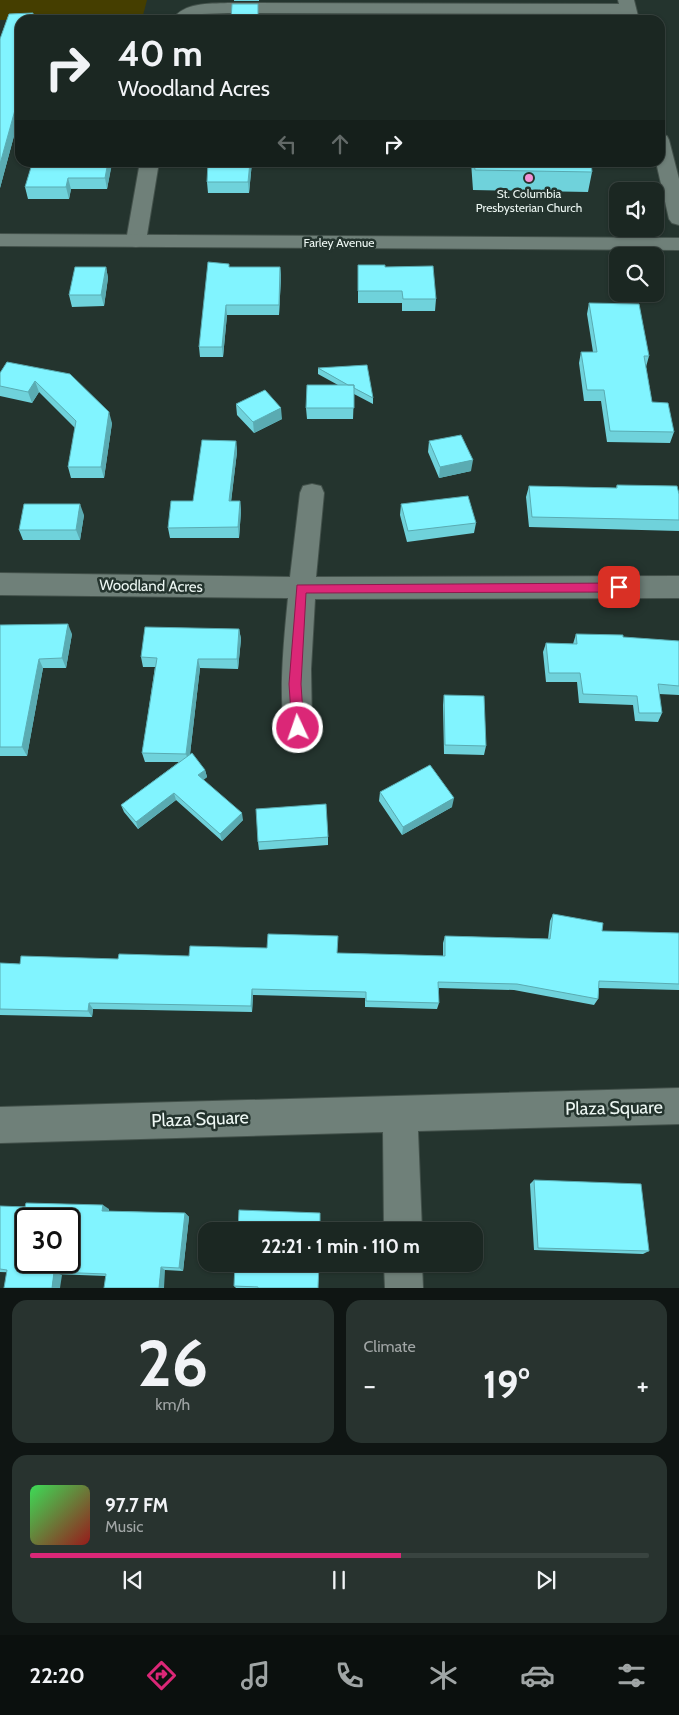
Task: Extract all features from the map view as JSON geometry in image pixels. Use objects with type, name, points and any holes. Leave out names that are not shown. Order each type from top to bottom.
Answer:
[{"type":"street","points":[[184,15],[198,9],[228,8],[628,10]]},
{"type":"street","points":[[665,161],[679,219]]},
{"type":"street","points":[[136,241],[149,167]]},
{"type":"street","name":"Farley Avenue","points":[[0,240],[679,244]]},
{"type":"street","points":[[298,728],[295,684],[301,588],[312,493]]},
{"type":"street","name":"Woodland Acres","points":[[0,584],[301,588],[679,587]]},
{"type":"street","name":"Plaza Square","points":[[0,1125],[400,1112],[679,1106]]},
{"type":"street","points":[[400,1112],[403,1222]]},
{"type":"street","points":[[404,1272],[404,1288]]},
{"type":"shaded area","points":[[0,0],[147,0],[143,15],[15,15],[15,20],[0,20]]},
{"type":"building","points":[[232,4],[258,4],[258,15],[231,15]]},
{"type":"building","points":[[33,13],[32,15],[15,15],[15,110],[0,164],[0,39],[9,14]]},
{"type":"building","points":[[31,167],[107,167],[105,178],[68,178],[66,187],[25,187]]},
{"type":"building","points":[[208,167],[250,167],[248,182],[207,182]]},
{"type":"building","points":[[475,167],[592,167],[592,172],[475,170]]},
{"type":"building","points":[[208,262],[229,264],[229,267],[280,267],[279,305],[226,305],[222,347],[199,347]]},
{"type":"building","points":[[358,265],[385,265],[385,267],[433,266],[436,299],[403,299],[402,291],[358,291]]},
{"type":"building","points":[[75,267],[106,267],[101,295],[69,295]]},
{"type":"building","points":[[589,303],[639,304],[649,356],[644,356],[652,402],[668,403],[674,432],[610,431],[604,390],[587,390],[581,352],[597,352]]},
{"type":"building","points":[[7,362],[70,374],[109,412],[101,467],[68,467],[76,421],[35,381],[28,392],[0,386],[0,373]]},
{"type":"building","points":[[367,365],[373,398],[354,388],[354,385],[348,385],[318,368]]},
{"type":"building","points":[[307,385],[354,385],[354,408],[306,408]]},
{"type":"building","points":[[265,390],[281,408],[253,422],[236,404]]},
{"type":"building","points":[[461,435],[473,460],[440,467],[429,441]]},
{"type":"building","points":[[202,440],[236,441],[229,501],[240,501],[238,527],[168,528],[171,501],[193,501]]},
{"type":"building","points":[[617,485],[677,486],[679,494],[679,520],[532,517],[529,486],[617,488]]},
{"type":"building","points":[[468,496],[476,523],[408,531],[401,504]]},
{"type":"building","points":[[24,504],[80,504],[76,530],[19,530]]},
{"type":"building","points":[[68,624],[62,658],[39,659],[22,747],[0,747],[0,625]]},
{"type":"building","points":[[145,627],[239,629],[237,659],[198,659],[186,754],[142,753],[157,658],[141,657]]},
{"type":"building","points":[[576,634],[623,635],[623,637],[679,641],[679,686],[658,684],[662,713],[639,713],[637,696],[583,694],[580,673],[549,673],[546,643],[577,644]]},
{"type":"building","points":[[444,695],[484,696],[486,746],[445,745]]},
{"type":"building","points":[[192,753],[205,770],[198,775],[242,813],[220,834],[174,793],[136,822],[121,805]]},
{"type":"building","points":[[430,765],[454,798],[403,827],[380,792]]},
{"type":"building","points":[[326,804],[328,837],[258,842],[256,809]]},
{"type":"building","points":[[553,914],[603,923],[602,931],[679,933],[679,984],[599,981],[598,999],[517,984],[438,982],[439,1003],[366,1001],[366,992],[252,989],[251,1006],[89,1003],[88,1011],[0,1009],[0,963],[20,964],[21,956],[118,959],[119,954],[189,956],[190,946],[267,948],[268,934],[338,936],[337,953],[445,956],[445,936],[550,939]]},
{"type":"building","points":[[534,1180],[641,1184],[649,1251],[538,1248]]},
{"type":"building","points":[[26,1203],[103,1205],[102,1211],[185,1213],[179,1268],[161,1267],[159,1288],[104,1288],[106,1274],[80,1273],[80,1208],[15,1208],[15,1273],[54,1273],[52,1288],[4,1288],[7,1270],[0,1269],[0,1206],[25,1207]]},
{"type":"building","points":[[239,1210],[320,1213],[320,1222],[238,1222]]},
{"type":"building","points":[[235,1272],[319,1272],[318,1288],[234,1286]]},
{"type":"place","name":"St. Columbia Presbysterian Church","points":[[529,178]]},
{"type":"route","points":[[298,728],[295,684],[301,588],[619,587]]}]
